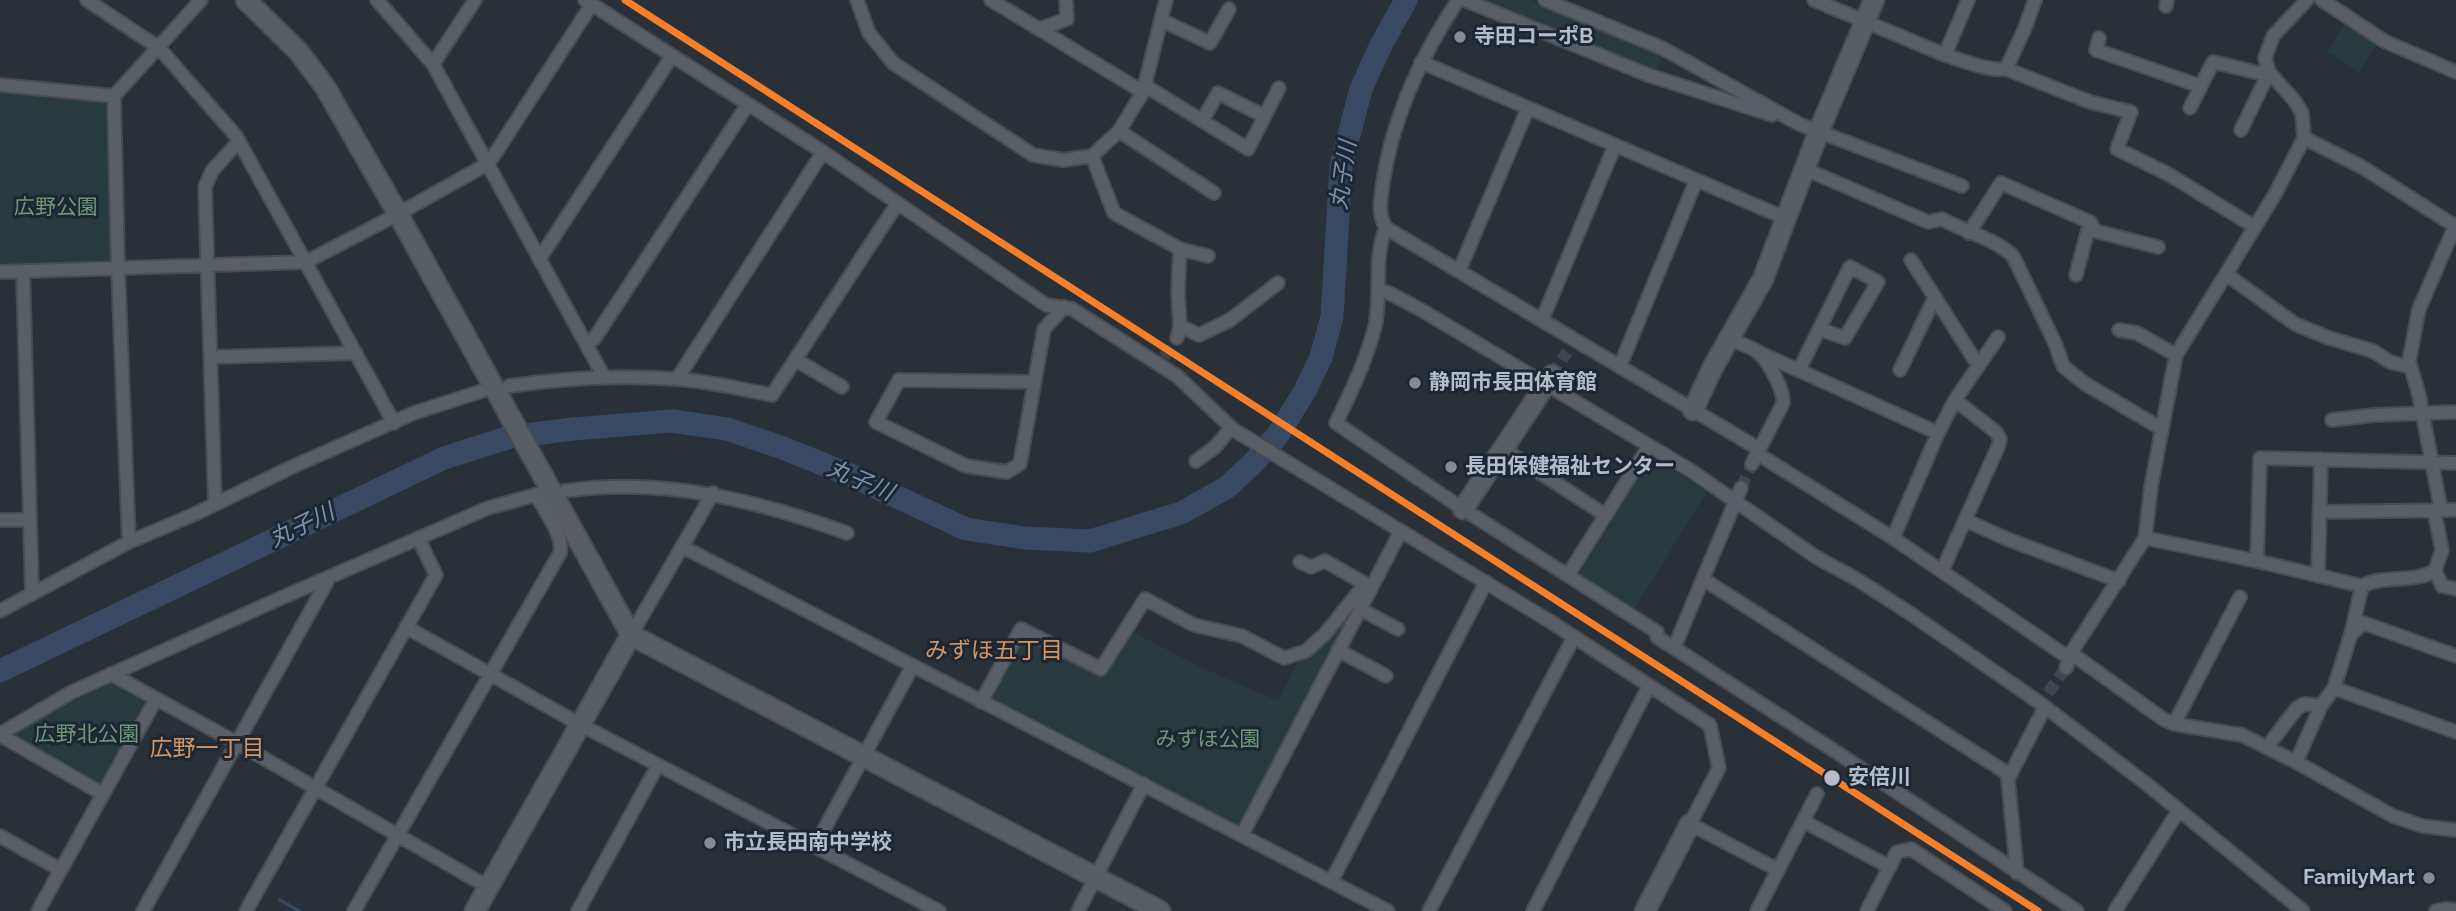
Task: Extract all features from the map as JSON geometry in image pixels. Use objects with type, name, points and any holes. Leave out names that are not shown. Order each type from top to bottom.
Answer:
[{"type":"street","points":[[87,0],[159,48],[239,141],[394,422]]},
{"type":"street","points":[[129,542],[114,96],[201,0]]},
{"type":"street","points":[[246,0],[298,51],[318,78],[398,214],[631,635],[1160,911]]},
{"type":"street","points":[[377,0],[433,64],[604,377]]},
{"type":"street","points":[[433,64],[475,0]]},
{"type":"street","points":[[857,0],[869,33],[893,63],[1033,155],[1063,160],[1092,156],[1119,131],[1143,88],[1166,0]]},
{"type":"street","points":[[991,0],[1248,149],[1279,88]]},
{"type":"street","points":[[1040,29],[1067,19],[1066,0]]},
{"type":"street","points":[[1458,0],[1421,62],[1408,89],[1394,131],[1380,203],[1380,218],[1387,228],[1759,450],[1761,456],[1942,570],[2069,660],[2163,719],[2174,724],[2242,735],[2393,816],[2422,826],[2456,830]]},
{"type":"street","points":[[1465,0],[1648,75],[1819,131],[1962,186]]},
{"type":"street","points":[[1545,0],[1664,48],[1799,124]]},
{"type":"street","points":[[1814,0],[1945,55],[1977,65],[2006,69],[2090,102],[2131,112],[2117,149],[2168,174],[2255,227]]},
{"type":"street","points":[[1693,410],[1728,340],[1763,279],[1819,131],[1874,0]]},
{"type":"street","points":[[1945,55],[1968,0]]},
{"type":"street","points":[[2006,69],[2035,0]]},
{"type":"street","points":[[2069,660],[2145,538],[2151,487],[2176,355],[2278,189],[2304,138],[2302,113],[2268,71],[2265,58],[2273,36],[2307,0]]},
{"type":"street","points":[[2322,0],[2384,41],[2456,72]]},
{"type":"street","points":[[0,272],[306,262],[489,163],[589,2],[823,152],[1046,305],[1072,309],[1162,360],[1233,429],[1486,582],[1710,725],[1719,768],[1645,911]]},
{"type":"street","points":[[1161,20],[1210,43],[1229,9]]},
{"type":"street","points":[[2099,38],[2096,50],[2200,86]]},
{"type":"street","points":[[540,258],[671,56]]},
{"type":"street","points":[[1421,62],[1785,218]]},
{"type":"street","points":[[2190,108],[2213,62],[2259,73],[2268,71]]},
{"type":"street","points":[[2241,130],[2268,71]]},
{"type":"street","points":[[0,85],[114,96]]},
{"type":"street","points":[[1202,121],[1218,93],[1264,116]]},
{"type":"street","points":[[586,344],[594,340],[748,104]]},
{"type":"street","points":[[1459,271],[1528,108]]},
{"type":"street","points":[[1119,131],[1214,193]]},
{"type":"street","points":[[2304,138],[2384,180],[2456,225],[2419,309],[2409,361],[2423,412],[2442,550],[2435,571],[2442,586],[2456,589]]},
{"type":"street","points":[[215,504],[205,187],[212,171],[239,141]]},
{"type":"street","points":[[1542,320],[1615,145]]},
{"type":"street","points":[[677,379],[823,152]]},
{"type":"street","points":[[1092,156],[1114,213],[1180,249],[1208,256]]},
{"type":"street","points":[[1805,169],[1928,222],[1942,219],[2005,248],[2013,256],[2055,343],[2063,366],[2084,383],[2162,429]]},
{"type":"street","points":[[1620,366],[1696,181]]},
{"type":"street","points":[[1969,233],[2001,183],[2090,222],[2095,231],[2158,247]]},
{"type":"street","points":[[509,386],[554,379],[677,379],[772,395],[897,204]]},
{"type":"street","points":[[2076,275],[2090,222]]},
{"type":"street","points":[[1387,228],[1381,244],[1380,290],[1375,326],[1336,423],[1463,509],[1657,632],[1657,637],[2077,911]]},
{"type":"street","points":[[1180,249],[1179,332],[1199,335],[1230,320],[1278,283]]},
{"type":"street","points":[[1911,260],[1978,365]]},
{"type":"street","points":[[1799,370],[1819,329],[1850,267],[1878,282],[1845,338],[1819,329]]},
{"type":"street","points":[[23,271],[32,593]]},
{"type":"street","points":[[2225,274],[2295,324],[2329,338],[2373,351],[2390,362],[2410,367]]},
{"type":"street","points":[[1380,290],[1391,293],[1549,380],[1690,471],[1815,557],[1858,580],[2045,701],[2303,911]]},
{"type":"street","points":[[1900,370],[1935,297]]},
{"type":"street","points":[[1035,382],[899,380],[876,422],[966,466],[1007,472],[1020,464],[1035,382],[1044,330],[1064,307]]},
{"type":"street","points":[[2119,330],[2137,333],[2176,355]]},
{"type":"street","points":[[1893,538],[1955,400],[1997,337]]},
{"type":"street","points":[[1567,352],[1576,340]]},
{"type":"street","points":[[1728,340],[1938,433]]},
{"type":"street","points":[[1752,464],[1784,397],[1758,352]]},
{"type":"street","points":[[211,357],[356,353]]},
{"type":"street","points":[[796,359],[842,387]]},
{"type":"street","points":[[1463,509],[1549,380]]},
{"type":"street","points":[[0,611],[129,542],[294,466],[444,402],[482,391]]},
{"type":"street","points":[[1942,570],[1984,481],[2000,439],[1996,432],[1955,400]]},
{"type":"street","points":[[2332,420],[2423,412],[2456,412]]},
{"type":"street","points":[[1196,461],[1233,429]]},
{"type":"street","points":[[1567,575],[1649,446]]},
{"type":"street","points":[[1503,448],[1605,514]]},
{"type":"street","points":[[2257,561],[2260,458],[2456,463]]},
{"type":"street","points":[[2318,576],[2321,459]]},
{"type":"street","points":[[565,491],[643,485],[713,493],[808,519],[847,533]]},
{"type":"street","points":[[1674,648],[1741,488]]},
{"type":"street","points":[[475,911],[713,493]]},
{"type":"street","points":[[103,794],[0,735],[72,692],[111,674],[488,508],[537,494],[557,534],[562,547],[560,553],[354,911]]},
{"type":"street","points":[[2320,512],[2456,510]]},
{"type":"street","points":[[0,520],[30,520]]},
{"type":"street","points":[[1965,520],[2007,539],[2119,581]]},
{"type":"street","points":[[981,702],[1021,629],[1101,669],[1145,599],[1194,625],[1242,636],[1284,658],[1307,650],[1325,634],[1368,585],[1401,531]]},
{"type":"street","points":[[246,911],[436,575],[418,538]]},
{"type":"street","points":[[2145,538],[2362,586],[2372,580],[2412,579],[2435,571]]},
{"type":"street","points":[[682,547],[1388,911]]},
{"type":"street","points":[[1300,562],[1311,567],[1325,561],[1368,585]]},
{"type":"street","points":[[143,911],[330,578]]},
{"type":"street","points":[[1703,579],[2010,775]]},
{"type":"street","points":[[1331,882],[1486,582]]},
{"type":"street","points":[[1242,835],[1360,609],[1368,585]]},
{"type":"street","points":[[2296,762],[2321,706],[2334,688],[2351,634],[2359,621],[2362,586]]},
{"type":"street","points":[[2174,724],[2240,597]]},
{"type":"street","points":[[1360,609],[1398,629]]},
{"type":"street","points":[[2359,621],[2456,656]]},
{"type":"street","points":[[406,627],[581,725],[939,911]]},
{"type":"street","points":[[1429,911],[1574,637]]},
{"type":"street","points":[[1338,650],[1386,676]]},
{"type":"street","points":[[815,846],[912,667]]},
{"type":"street","points":[[111,674],[488,887]]},
{"type":"street","points":[[1533,911],[1649,686]]},
{"type":"street","points":[[2334,688],[2456,732]]},
{"type":"street","points":[[38,911],[156,699]]},
{"type":"street","points":[[2017,873],[2008,779],[2045,701]]},
{"type":"street","points":[[2267,747],[2297,708],[2304,704],[2321,706]]},
{"type":"street","points":[[578,911],[658,765]]},
{"type":"street","points":[[1078,911],[1144,784]]},
{"type":"street","points":[[1756,911],[1817,794]]},
{"type":"street","points":[[2115,911],[2179,810]]},
{"type":"street","points":[[1803,821],[1890,867]]},
{"type":"street","points":[[1690,824],[1778,870]]},
{"type":"street","points":[[0,836],[61,870]]},
{"type":"street","points":[[1867,911],[1897,852],[1911,849],[2005,911]]},
{"type":"street","points":[[2436,911],[2456,910]]},
{"type":"green space","points":[[1484,0],[1530,0],[1649,47],[1661,56],[1661,61],[1653,71]]},
{"type":"green space","points":[[2346,21],[2379,40],[2359,72],[2327,52]]},
{"type":"green space","name":"広野公園","points":[[0,93],[103,103],[108,108],[113,256],[108,262],[0,265]]},
{"type":"green space","points":[[1651,457],[1707,491],[1634,610],[1578,576]]},
{"type":"green space","name":"みずほ公園","points":[[1348,619],[1244,825],[1236,828],[990,700],[1025,636],[1103,675],[1133,632],[1202,668],[1278,701],[1298,661]]},
{"type":"green space","name":"広野北公園","points":[[111,681],[146,698],[146,705],[102,783],[97,784],[15,739],[14,733]]},
{"type":"waterway","name":"丸子川","points":[[0,671],[444,458],[510,437],[672,421],[727,429],[850,475],[966,529],[1025,538],[1090,541],[1181,513],[1226,488],[1253,463],[1277,436],[1305,391],[1321,357],[1332,317],[1341,166],[1361,89],[1406,0]]},
{"type":"waterway","points":[[280,900],[299,911]]},
{"type":"tunnel","points":[[1164,357],[1177,338]]},
{"type":"tunnel","points":[[1552,375],[1567,352]]},
{"type":"tunnel","points":[[1741,488],[1752,464]]},
{"type":"tunnel","points":[[2048,693],[2066,668]]},
{"type":"transit line","points":[[625,0],[2038,911]]},
{"type":"place","name":"寺田コーポB","points":[[1460,37]]},
{"type":"place","name":"静岡市長田体育館","points":[[1415,383]]},
{"type":"place","name":"長田保健福祉センター","points":[[1451,467]]},
{"type":"place","name":"安倍川","points":[[1832,778]]},
{"type":"place","name":"市立長田南中学校","points":[[710,843]]},
{"type":"place","name":"FamilyMart","points":[[2429,878]]},
{"type":"district","name":"みずほ五丁目","points":[[994,651]]},
{"type":"district","name":"広野一丁目","points":[[207,749]]}]
